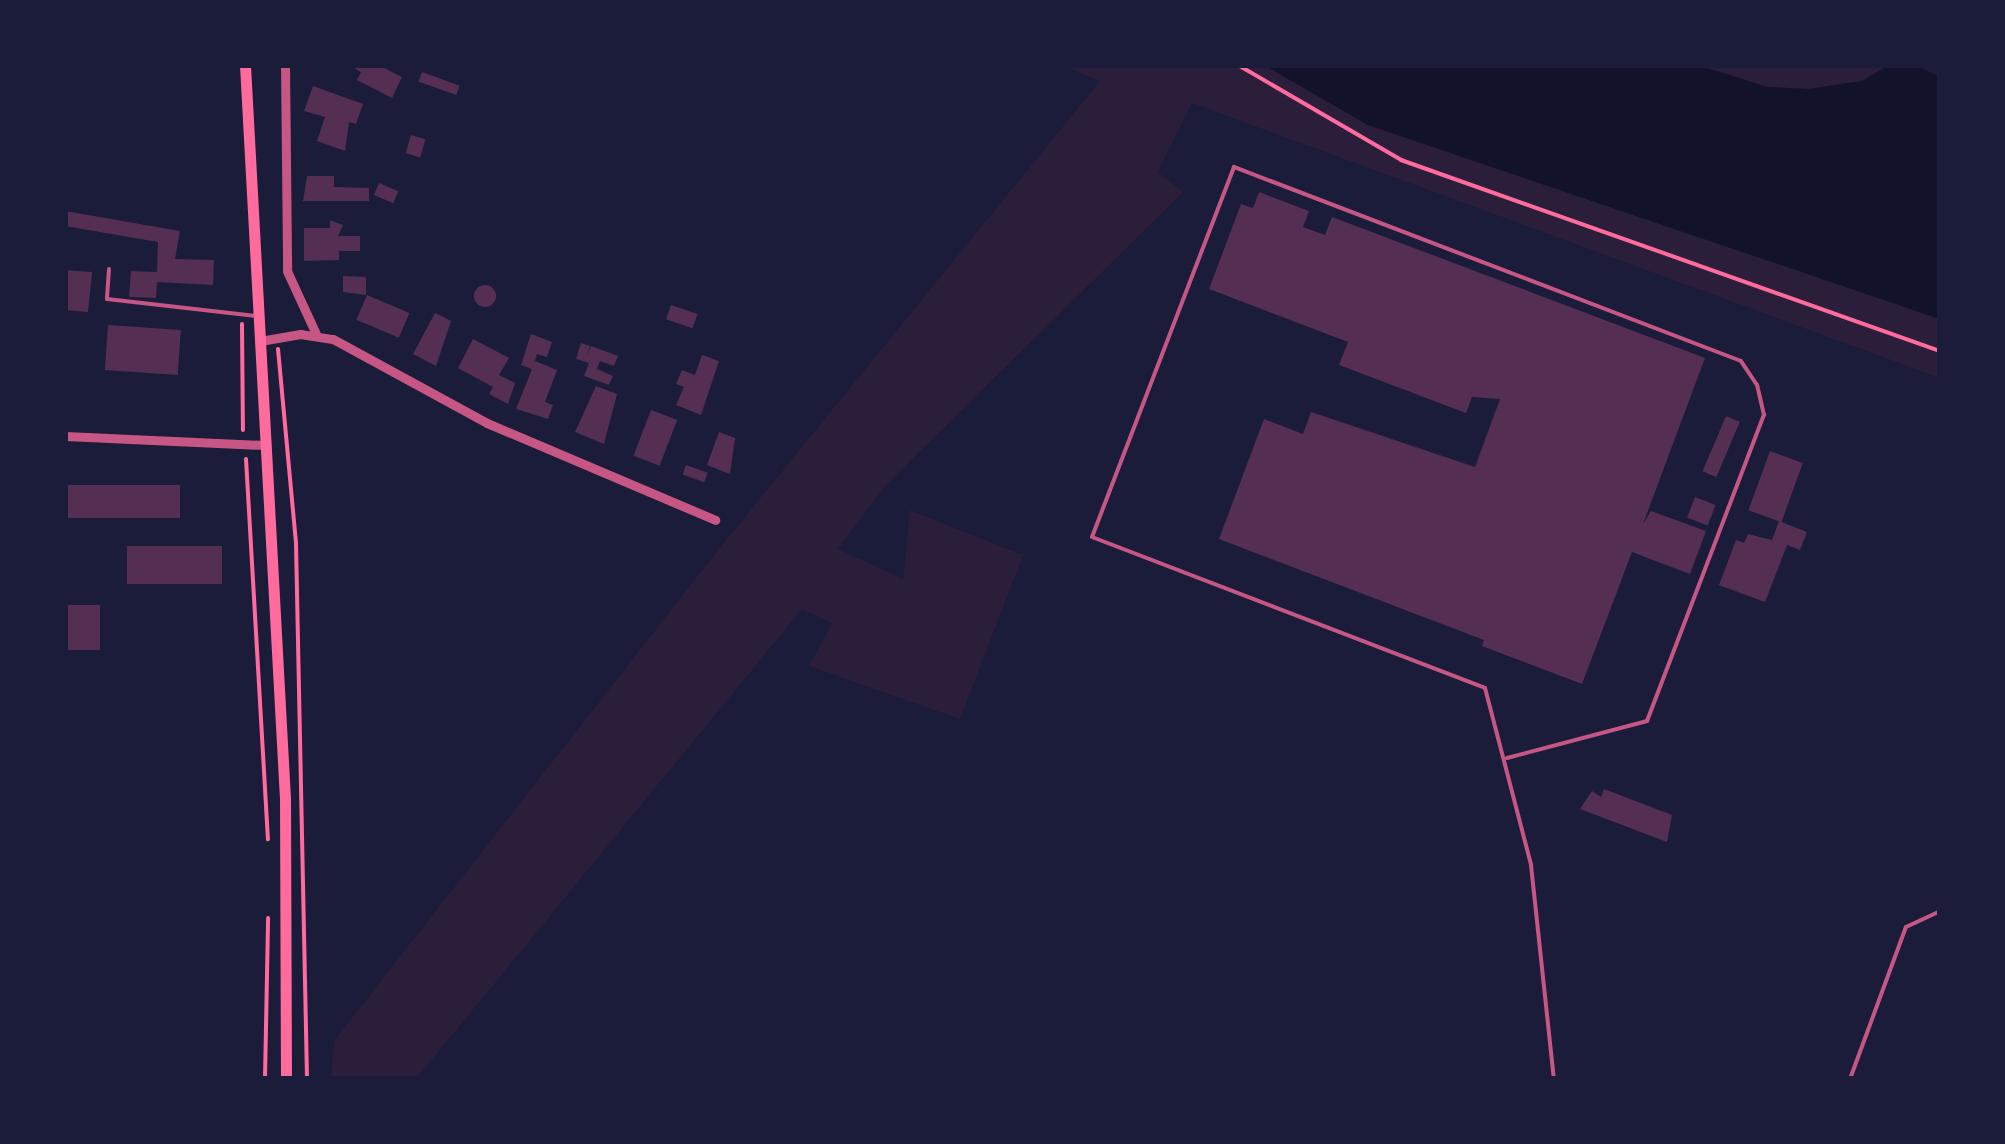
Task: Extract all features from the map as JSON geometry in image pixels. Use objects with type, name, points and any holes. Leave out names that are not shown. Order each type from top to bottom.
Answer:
[{"type":"main road","points":[[245,65],[284,798],[286,1079]]},
{"type":"street","points":[[285,65],[286,271],[316,334]]},
{"type":"street","points":[[260,340],[316,334],[486,423],[715,520]]},
{"type":"street","points":[[65,436],[266,445]]},
{"type":"lane","points":[[1507,758],[1647,722],[1764,414],[1757,385],[1741,362],[1234,167],[1092,537],[1485,688],[1507,758],[1530,865],[1554,1079]]},
{"type":"lane","points":[[109,268],[107,299],[258,316]]},
{"type":"lane","points":[[1850,1079],[1906,927],[1940,912]]},
{"type":"path","points":[[1238,65],[1347,134],[1401,160],[1940,351]]},
{"type":"path","points":[[242,317],[245,444],[268,847]]},
{"type":"path","points":[[265,1079],[268,902]]},
{"type":"shaded area","points":[[1061,65],[1264,65],[1368,125],[1940,319],[1940,378],[1192,103],[1158,172],[1183,192],[886,485],[838,549],[903,579],[910,510],[1023,555],[960,719],[809,666],[832,623],[802,609],[416,1079],[331,1079],[334,1041],[718,550],[1100,81]]},
{"type":"shaded area","points":[[1264,65],[1698,65],[1767,87],[1809,89],[1862,81],[1889,65],[1912,65],[1940,76],[1940,319],[1368,125]]},
{"type":"shaded area","points":[[1698,65],[1889,65],[1862,81],[1809,89],[1767,87]]},
{"type":"building","points":[[349,65],[378,65],[402,77],[392,98],[357,80],[361,72]]},
{"type":"building","points":[[422,72],[460,86],[456,95],[419,81]]},
{"type":"building","points":[[313,86],[363,104],[356,124],[349,122],[345,151],[317,141],[325,117],[304,111]]},
{"type":"building","points":[[411,135],[425,139],[420,157],[406,153]]},
{"type":"building","points":[[307,176],[334,176],[334,187],[369,188],[369,201],[303,201]]},
{"type":"building","points":[[379,183],[398,191],[393,203],[374,195]]},
{"type":"building","points":[[1259,192],[1309,211],[1303,227],[1325,235],[1332,217],[1705,358],[1643,524],[1651,511],[1706,531],[1690,574],[1632,552],[1582,684],[1482,646],[1484,640],[1219,539],[1264,419],[1303,434],[1311,412],[1475,467],[1500,399],[1472,397],[1466,413],[1339,365],[1348,342],[1209,289],[1241,204],[1253,208]]},
{"type":"building","points":[[65,211],[180,231],[175,259],[214,260],[213,285],[157,282],[156,298],[129,297],[131,271],[157,272],[158,242],[65,226]]},
{"type":"building","points":[[330,220],[343,225],[338,236],[360,236],[360,251],[339,251],[339,260],[304,261],[304,228],[330,228]]},
{"type":"building","points":[[65,270],[92,272],[88,312],[65,310]]},
{"type":"building","points":[[343,276],[366,277],[366,295],[343,292]]},
{"type":"building","points":[[485,285],[493,288],[493,304],[485,307],[477,304],[474,296],[477,288]]},
{"type":"building","points":[[367,295],[409,313],[399,338],[356,320]]},
{"type":"building","points":[[671,305],[697,314],[693,328],[666,319]]},
{"type":"building","points":[[435,313],[451,321],[436,366],[413,354]]},
{"type":"building","points":[[108,325],[181,330],[178,375],[105,370]]},
{"type":"building","points":[[531,334],[552,342],[547,357],[537,354],[535,361],[557,370],[545,402],[553,405],[548,419],[516,409],[532,369],[521,365]]},
{"type":"building","points":[[473,339],[509,358],[499,375],[515,383],[508,404],[489,394],[493,387],[458,368]]},
{"type":"building","points":[[581,343],[590,346],[587,356],[591,346],[618,356],[614,366],[600,361],[597,369],[613,376],[609,385],[584,376],[589,363],[576,359]]},
{"type":"building","points":[[702,355],[719,361],[701,415],[676,405],[684,387],[676,384],[682,370],[695,375]]},
{"type":"building","points":[[596,386],[617,394],[604,444],[575,432]]},
{"type":"building","points":[[651,410],[677,420],[660,466],[633,456]]},
{"type":"building","points":[[1726,416],[1740,422],[1716,477],[1703,471]]},
{"type":"building","points":[[719,432],[735,438],[730,474],[707,465]]},
{"type":"building","points":[[1770,451],[1803,463],[1781,522],[1748,510]]},
{"type":"building","points":[[686,465],[708,473],[704,482],[683,474]]},
{"type":"building","points":[[65,485],[180,485],[180,518],[65,518]]},
{"type":"building","points":[[1695,497],[1716,505],[1708,525],[1687,518]]},
{"type":"building","points":[[1779,521],[1807,532],[1800,550],[1787,545],[1765,602],[1719,585],[1736,540],[1744,543],[1748,534],[1772,540]]},
{"type":"building","points":[[127,546],[222,546],[222,584],[127,584]]},
{"type":"building","points":[[65,605],[100,605],[100,650],[65,650]]},
{"type":"building","points":[[1604,789],[1672,815],[1667,842],[1580,809],[1592,791],[1601,797]]}]
